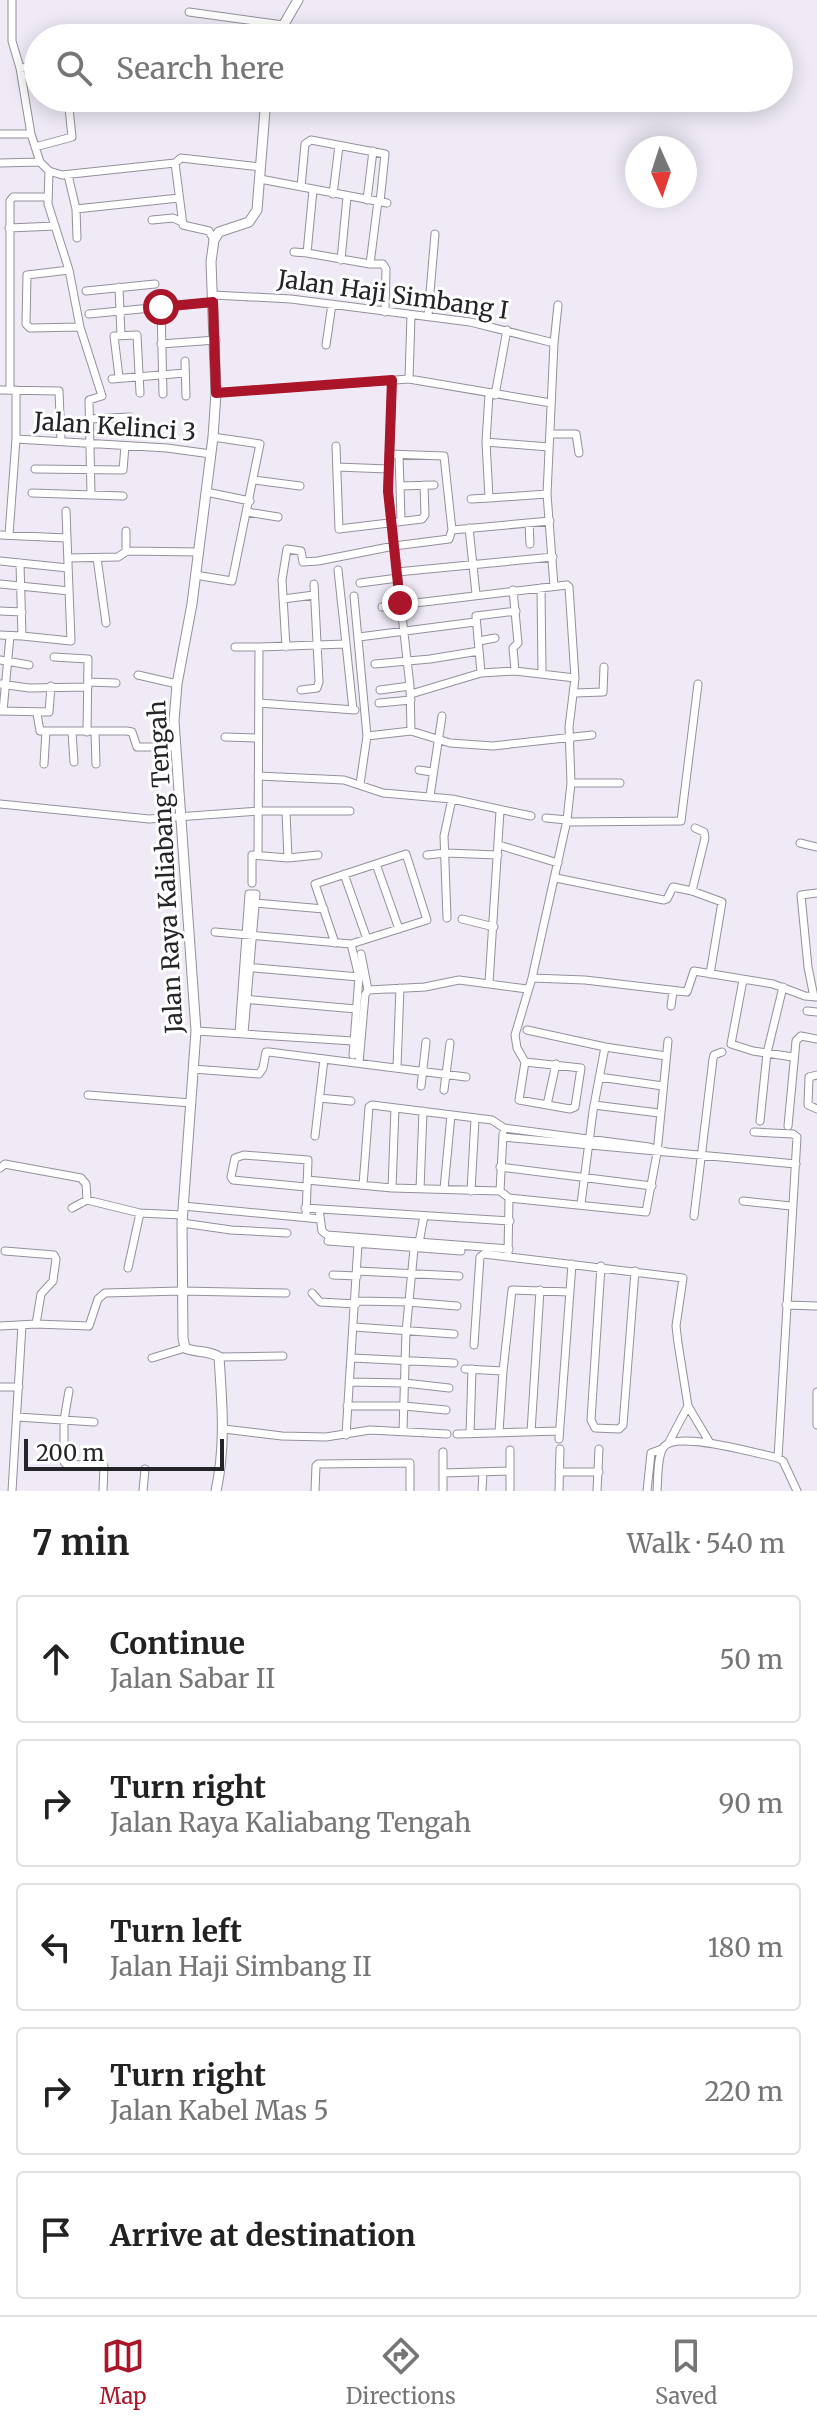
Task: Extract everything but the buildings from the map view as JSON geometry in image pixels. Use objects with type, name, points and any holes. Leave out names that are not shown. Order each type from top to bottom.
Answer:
[{"type":"main road","points":[[284,24],[298,0]]},
{"type":"main road","points":[[214,240],[219,232],[254,218],[265,112]]},
{"type":"main road","name":"Jalan Raya Kaliabang Tengah","points":[[185,1348],[181,1291],[182,1215],[196,1031],[174,721],[213,437],[216,340],[211,262],[214,240]]},
{"type":"main road","points":[[185,1348],[219,1357],[224,1429],[223,1461],[216,1491]]},
{"type":"street","points":[[12,0],[12,41],[24,92]]},
{"type":"street","points":[[189,12],[276,24]]},
{"type":"street","points":[[20,68],[24,68]]},
{"type":"street","points":[[27,112],[40,162],[49,171],[68,175],[175,163],[181,158],[260,167]]},
{"type":"street","points":[[35,147],[72,137],[69,112]]},
{"type":"street","points":[[0,134],[31,134]]},
{"type":"street","points":[[301,187],[306,142],[311,140],[385,154],[382,202],[370,264]]},
{"type":"street","points":[[333,194],[339,146]]},
{"type":"street","points":[[367,200],[373,151]]},
{"type":"street","points":[[0,163],[40,162]]},
{"type":"street","points":[[175,163],[182,222],[185,227],[209,231],[214,240]]},
{"type":"street","points":[[49,171],[47,197],[69,270],[80,327],[102,396],[89,400],[91,494]]},
{"type":"street","points":[[68,175],[76,209],[77,238]]},
{"type":"street","points":[[260,179],[382,202]]},
{"type":"street","points":[[307,253],[313,190]]},
{"type":"street","points":[[9,535],[16,439],[9,228],[11,198],[47,197]]},
{"type":"street","points":[[341,260],[347,197]]},
{"type":"street","points":[[76,209],[179,198]]},
{"type":"street","points":[[152,220],[173,218],[182,222]]},
{"type":"street","points":[[9,228],[55,226]]},
{"type":"street","points":[[428,316],[435,234]]},
{"type":"street","points":[[294,252],[385,266],[385,312]]},
{"type":"street","points":[[0,267],[10,267]]},
{"type":"street","points":[[69,270],[27,275],[26,324],[30,328],[80,327]]},
{"type":"street","points":[[86,291],[155,284]]},
{"type":"street","points":[[119,287],[121,335]]},
{"type":"street","name":"Jalan Haji Simbang I","points":[[89,314],[213,298],[291,299],[428,316],[507,330],[554,343]]},
{"type":"street","points":[[326,345],[332,304]]},
{"type":"street","points":[[554,586],[547,494],[558,305]]},
{"type":"street","points":[[161,307],[163,394]]},
{"type":"street","points":[[409,379],[411,315]]},
{"type":"street","points":[[489,498],[486,442],[492,395],[507,330]]},
{"type":"street","points":[[140,393],[140,375],[138,336],[121,335],[114,338],[116,378],[140,375],[185,373]]},
{"type":"street","points":[[161,344],[216,340]]},
{"type":"street","points":[[185,361],[186,396]]},
{"type":"street","points":[[216,393],[409,379],[551,403]]},
{"type":"street","points":[[392,380],[388,469],[390,522],[408,660],[411,731]]},
{"type":"street","points":[[0,390],[59,391],[61,441]]},
{"type":"street","points":[[90,419],[130,417]]},
{"type":"street","points":[[550,434],[576,434],[579,453]]},
{"type":"street","points":[[195,575],[232,581],[260,444],[213,437]]},
{"type":"street","name":"Jalan Kelinci 3","points":[[16,439],[211,454]]},
{"type":"street","points":[[486,442],[549,447]]},
{"type":"street","points":[[35,469],[123,470],[125,446]]},
{"type":"street","points":[[336,446],[339,529],[424,517],[424,485]]},
{"type":"street","points":[[286,647],[282,580],[287,549],[300,550],[305,562],[449,539],[452,530],[444,456],[389,454]]},
{"type":"street","points":[[399,455],[401,520]]},
{"type":"street","points":[[337,467],[388,469]]},
{"type":"street","points":[[254,480],[300,486]]},
{"type":"street","points":[[400,486],[434,485]]},
{"type":"street","points":[[206,492],[250,501]]},
{"type":"street","points":[[32,493],[123,496]]},
{"type":"street","points":[[471,499],[547,494]]},
{"type":"street","points":[[0,635],[71,641],[66,511]]},
{"type":"street","points":[[247,512],[278,517]]},
{"type":"street","points":[[452,530],[550,521]]},
{"type":"street","points":[[529,523],[530,544]]},
{"type":"street","points":[[469,528],[476,594]]},
{"type":"street","points":[[126,531],[126,551]]},
{"type":"street","points":[[0,535],[67,538]]},
{"type":"street","points":[[68,558],[118,557],[126,551],[198,552]]},
{"type":"street","points":[[360,583],[397,575],[553,557]]},
{"type":"street","points":[[97,558],[106,623]]},
{"type":"street","points":[[0,561],[68,568]]},
{"type":"street","points":[[20,563],[22,636]]},
{"type":"street","points":[[338,570],[353,710]]},
{"type":"street","points":[[0,584],[69,591]]},
{"type":"street","points":[[301,690],[318,687],[314,584]]},
{"type":"street","points":[[382,607],[513,590],[569,587],[575,693],[569,738],[571,783],[567,821],[556,878],[515,1041],[525,1062],[519,1100],[570,1109],[577,1105],[581,1068],[525,1062]]},
{"type":"street","points":[[541,588],[542,673]]},
{"type":"street","points":[[513,590],[518,643],[513,648],[515,671]]},
{"type":"street","points":[[283,599],[314,595]]},
{"type":"street","points":[[354,596],[367,736],[360,784]]},
{"type":"street","points":[[0,611],[22,612]]},
{"type":"street","points":[[481,673],[475,622],[477,615],[516,611]]},
{"type":"street","points":[[359,637],[475,622]]},
{"type":"street","points":[[10,636],[4,660],[2,711],[37,714],[51,711],[51,686]]},
{"type":"street","points":[[479,641],[495,638]]},
{"type":"street","points":[[235,647],[346,644]]},
{"type":"street","points":[[258,855],[259,647]]},
{"type":"street","points":[[375,664],[479,651]]},
{"type":"street","points":[[54,657],[87,658],[96,764]]},
{"type":"street","points":[[4,660],[29,665]]},
{"type":"street","points":[[575,693],[603,692],[604,667]]},
{"type":"street","points":[[379,703],[481,673],[515,671],[575,678]]},
{"type":"street","points":[[138,675],[177,684]]},
{"type":"street","points":[[3,684],[29,688],[116,683]]},
{"type":"street","points":[[546,818],[567,821],[681,821],[698,684]]},
{"type":"street","points":[[380,690],[411,693]]},
{"type":"street","points":[[259,703],[365,712]]},
{"type":"street","points":[[37,714],[39,730],[129,731],[137,747],[175,747]]},
{"type":"street","points":[[430,796],[442,716]]},
{"type":"street","points":[[44,764],[46,731]]},
{"type":"street","points":[[367,736],[411,731],[439,741],[493,746],[592,735]]},
{"type":"street","points":[[72,732],[74,762]]},
{"type":"street","points":[[225,737],[257,738]]},
{"type":"street","points":[[419,770],[432,772]]},
{"type":"street","points":[[258,776],[344,780],[383,793],[452,799],[531,816]]},
{"type":"street","points":[[571,783],[620,783]]},
{"type":"street","points":[[447,918],[444,836],[452,799]]},
{"type":"street","points":[[0,804],[149,819],[258,811],[350,811]]},
{"type":"street","points":[[489,983],[500,811]]},
{"type":"street","points":[[286,812],[288,858]]},
{"type":"street","points":[[692,891],[705,838],[704,832],[695,828]]},
{"type":"street","points":[[800,843],[817,847]]},
{"type":"street","points":[[499,845],[558,863]]},
{"type":"street","points":[[215,932],[335,943],[351,944],[427,920],[406,854],[315,884],[335,943]]},
{"type":"street","points":[[252,883],[252,857],[318,855]]},
{"type":"street","points":[[427,855],[498,855]]},
{"type":"street","points":[[376,864],[399,929]]},
{"type":"street","points":[[344,874],[367,939]]},
{"type":"street","points":[[556,878],[664,900],[672,887],[722,903],[710,974]]},
{"type":"street","points":[[532,978],[585,980],[673,992],[689,991],[693,972],[783,987],[816,997],[801,895],[817,893]]},
{"type":"street","points":[[241,1033],[249,894],[256,894],[255,903],[324,909]]},
{"type":"street","points":[[462,919],[494,927]]},
{"type":"street","points":[[351,944],[359,977],[353,1055]]},
{"type":"street","points":[[359,1063],[368,990],[361,954]]},
{"type":"street","points":[[245,968],[359,977]]},
{"type":"street","points":[[368,990],[425,987],[459,980],[527,989]]},
{"type":"street","points":[[743,980],[731,1044],[793,1057]]},
{"type":"street","points":[[760,1121],[767,1053],[783,987]]},
{"type":"street","points":[[397,1067],[400,988]]},
{"type":"street","points":[[671,1006],[673,992]]},
{"type":"street","points":[[244,999],[356,1009]]},
{"type":"street","points":[[807,1011],[817,1012]]},
{"type":"street","points":[[527,1030],[666,1056]]},
{"type":"street","points":[[196,1031],[353,1041]]},
{"type":"street","points":[[788,1126],[793,1057],[798,1037],[817,1039]]},
{"type":"street","points":[[306,1212],[306,1183],[308,1162],[306,1159],[240,1155],[235,1158],[231,1177],[234,1180],[306,1183],[363,1185],[392,1188],[500,1191],[509,1198],[646,1212],[657,1151],[668,1041]]},
{"type":"street","points":[[421,1086],[426,1042]]},
{"type":"street","points":[[444,1090],[450,1043]]},
{"type":"street","points":[[581,1204],[605,1047]]},
{"type":"street","points":[[193,1069],[259,1074],[265,1055],[269,1052],[466,1077]]},
{"type":"street","points":[[694,1216],[713,1056],[722,1052]]},
{"type":"street","points":[[315,1136],[324,1059]]},
{"type":"street","points":[[547,1105],[556,1064]]},
{"type":"street","points":[[817,1075],[809,1077],[808,1105],[817,1109]]},
{"type":"street","points":[[599,1077],[663,1086]]},
{"type":"street","points":[[88,1095],[191,1103]]},
{"type":"street","points":[[319,1098],[351,1101]]},
{"type":"street","points":[[363,1185],[369,1107],[372,1105],[492,1120],[504,1128],[590,1142],[796,1164]]},
{"type":"street","points":[[594,1105],[659,1113]]},
{"type":"street","points":[[392,1188],[395,1108]]},
{"type":"street","points":[[420,1189],[423,1111]]},
{"type":"street","points":[[444,1189],[451,1115]]},
{"type":"street","points":[[471,1191],[475,1119]]},
{"type":"street","points":[[500,1191],[504,1128]]},
{"type":"street","points":[[754,1132],[793,1134],[797,1137],[778,1458]]},
{"type":"street","points":[[503,1137],[590,1142]]},
{"type":"street","points":[[0,1168],[5,1164],[79,1178],[86,1184],[87,1200]]},
{"type":"street","points":[[500,1167],[652,1186]]},
{"type":"street","points":[[509,1198],[509,1253]]},
{"type":"street","points":[[72,1208],[87,1200],[140,1213],[182,1215],[306,1212],[319,1209],[510,1221]]},
{"type":"street","points":[[743,1201],[791,1206]]},
{"type":"street","points":[[319,1209],[322,1231],[327,1235],[461,1251]]},
{"type":"street","points":[[306,1212],[320,1219]]},
{"type":"street","points":[[128,1268],[140,1213]]},
{"type":"street","points":[[182,1215],[231,1230],[287,1233]]},
{"type":"street","points":[[403,1431],[408,1302],[424,1216]]},
{"type":"street","points":[[328,1241],[509,1253],[683,1278],[676,1326],[688,1406],[710,1443]]},
{"type":"street","points":[[346,1435],[358,1244]]},
{"type":"street","points":[[5,1251],[54,1255],[56,1259],[53,1281],[41,1294],[36,1324]]},
{"type":"street","points":[[474,1345],[480,1257],[487,1253],[509,1253]]},
{"type":"street","points":[[457,1434],[531,1432],[559,1435],[572,1264]]},
{"type":"street","points":[[601,1266],[591,1420],[595,1428],[619,1429],[623,1425],[635,1271]]},
{"type":"street","points":[[333,1275],[412,1272],[459,1276]]},
{"type":"street","points":[[499,1432],[511,1291],[514,1288],[570,1292]]},
{"type":"street","points":[[531,1432],[540,1290]]},
{"type":"street","points":[[0,1326],[89,1326],[99,1297],[105,1293],[286,1293]]},
{"type":"street","points":[[312,1293],[320,1302],[408,1302],[457,1306]]},
{"type":"street","points":[[786,1305],[817,1306]]},
{"type":"street","points":[[12,1491],[22,1325]]},
{"type":"street","points":[[354,1327],[454,1334]]},
{"type":"street","points":[[152,1358],[185,1348]]},
{"type":"street","points":[[219,1357],[283,1356]]},
{"type":"street","points":[[352,1358],[454,1363]]},
{"type":"street","points":[[470,1434],[469,1369],[503,1371]]},
{"type":"street","points":[[349,1382],[449,1388]]},
{"type":"street","points":[[0,1387],[19,1387]]},
{"type":"street","points":[[69,1391],[64,1420],[65,1464],[104,1466],[103,1491]]},
{"type":"street","points":[[817,1392],[817,1425]]},
{"type":"street","points":[[347,1406],[446,1410]]},
{"type":"street","points":[[647,1491],[651,1453],[669,1442],[688,1406]]},
{"type":"street","points":[[17,1417],[94,1422]]},
{"type":"street","points":[[224,1429],[282,1436],[346,1435],[370,1430],[447,1434]]},
{"type":"street","points":[[669,1442],[710,1443],[778,1458],[783,1461],[797,1491]]},
{"type":"street","points":[[559,1491],[560,1449]]},
{"type":"street","points":[[597,1491],[599,1449]]},
{"type":"street","points":[[657,1491],[662,1449]]},
{"type":"street","points":[[510,1450],[510,1491]]},
{"type":"street","points":[[443,1452],[443,1491]]},
{"type":"street","points":[[410,1453],[410,1491]]},
{"type":"street","points":[[315,1491],[318,1464],[410,1465]]},
{"type":"street","points":[[143,1491],[145,1469]]},
{"type":"street","points":[[443,1473],[510,1471]]},
{"type":"street","points":[[482,1491],[483,1472]]},
{"type":"street","points":[[559,1472],[599,1472]]},
{"type":"route","points":[[161,307],[213,302],[216,393],[392,380],[388,491],[400,603]]}]
